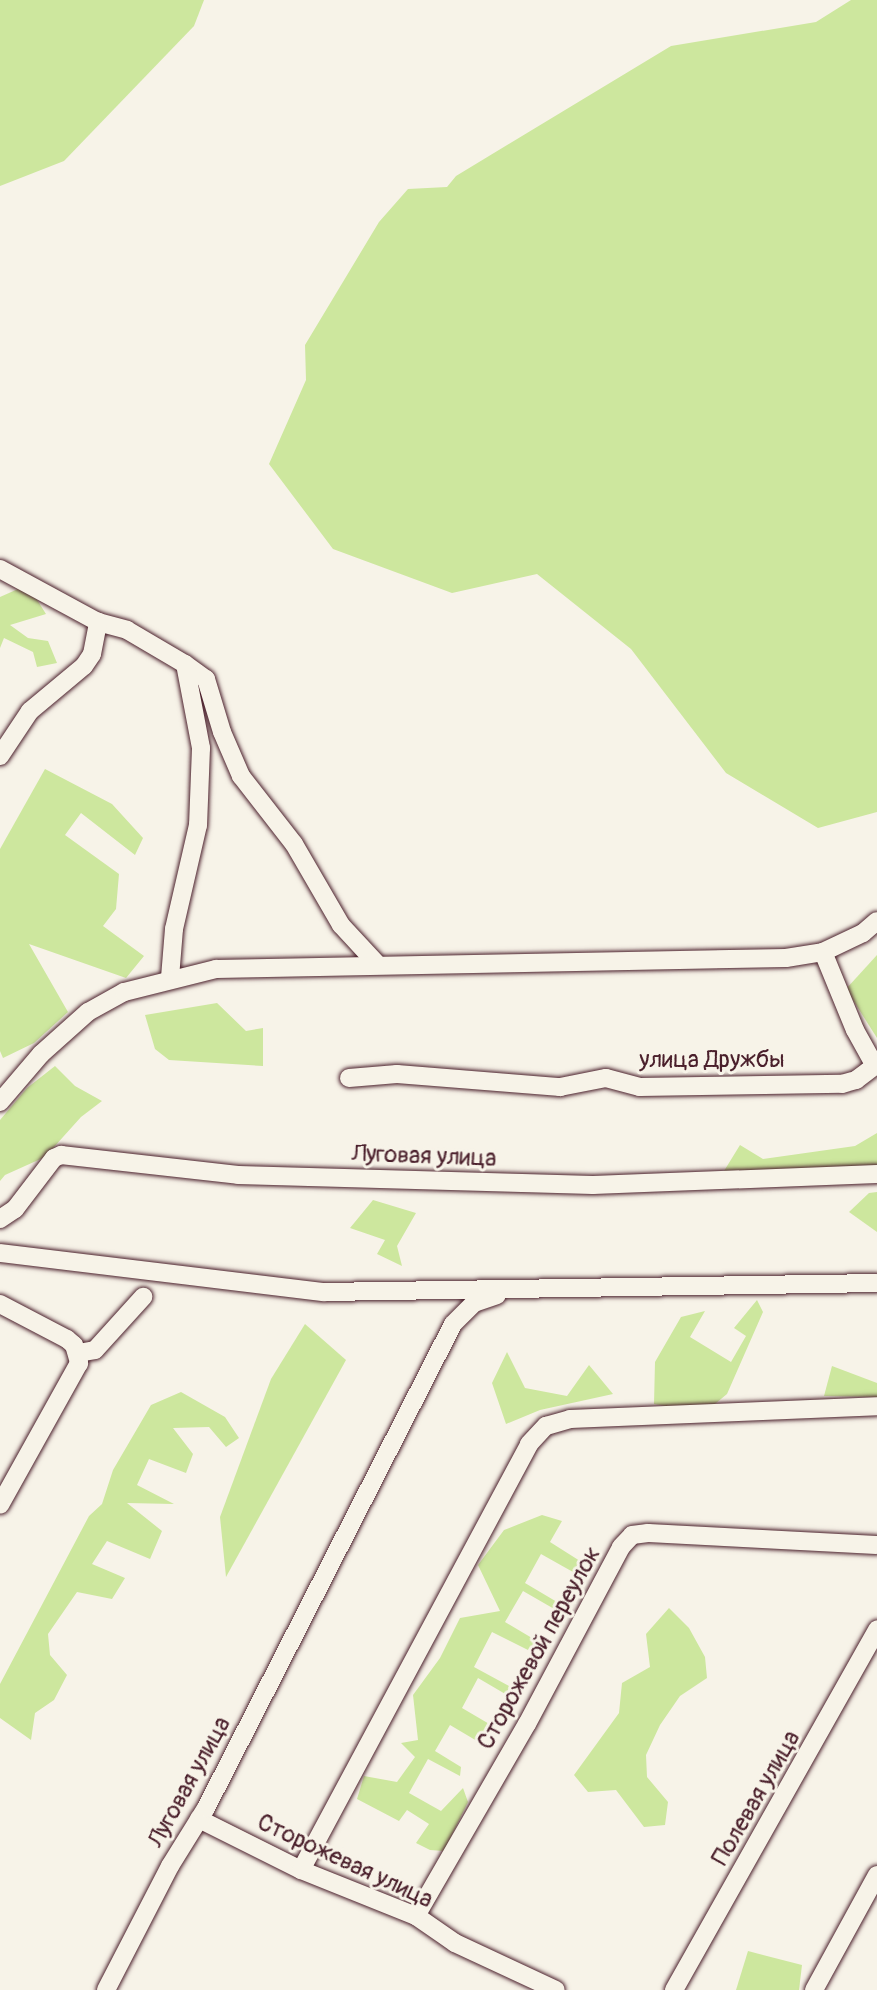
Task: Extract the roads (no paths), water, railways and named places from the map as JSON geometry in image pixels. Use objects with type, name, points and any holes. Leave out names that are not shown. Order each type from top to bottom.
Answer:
[{"type":"street","points":[[0,569],[98,622],[127,630],[206,679],[222,732],[241,776],[294,844],[341,925],[378,965]]},
{"type":"street","points":[[0,756],[30,711],[84,666],[96,641],[98,622]]},
{"type":"street","points":[[170,978],[174,929],[198,825],[201,748],[185,664]]},
{"type":"street","points":[[0,1102],[41,1054],[88,1012],[124,992],[170,978],[216,969],[278,966],[786,958],[823,952],[863,933],[877,921]]},
{"type":"street","points":[[823,952],[855,1030],[875,1064]]},
{"type":"street","name":"улица Дружбы","points":[[349,1078],[397,1074],[560,1087],[606,1078],[640,1087],[842,1084],[856,1080],[875,1064]]},
{"type":"street","name":"Луговая улица","points":[[0,1219],[15,1209],[54,1158],[61,1155],[238,1175],[593,1185],[877,1174]]},
{"type":"street","name":"Луговая улица","points":[[0,1253],[324,1292],[877,1283]]},
{"type":"street","name":"Луговая улица","points":[[106,1990],[170,1866],[199,1819],[453,1324],[474,1303],[520,1290]]},
{"type":"street","points":[[451,1291],[453,1324]]},
{"type":"street","points":[[78,1353],[95,1350],[143,1297]]},
{"type":"street","points":[[0,1304],[67,1339],[78,1353],[76,1372],[0,1505]]},
{"type":"street","points":[[301,1870],[529,1444],[546,1426],[570,1419],[877,1406]]},
{"type":"street","name":"Сторожевой переулок","points":[[416,1916],[527,1724],[621,1547],[632,1535],[648,1533],[877,1545]]},
{"type":"street","name":"Полевая улица","points":[[674,1990],[877,1629]]},
{"type":"street","name":"Сторожевая улица","points":[[199,1819],[301,1870],[416,1916],[455,1943],[556,1990]]},
{"type":"street","points":[[814,1990],[877,1875]]}]
